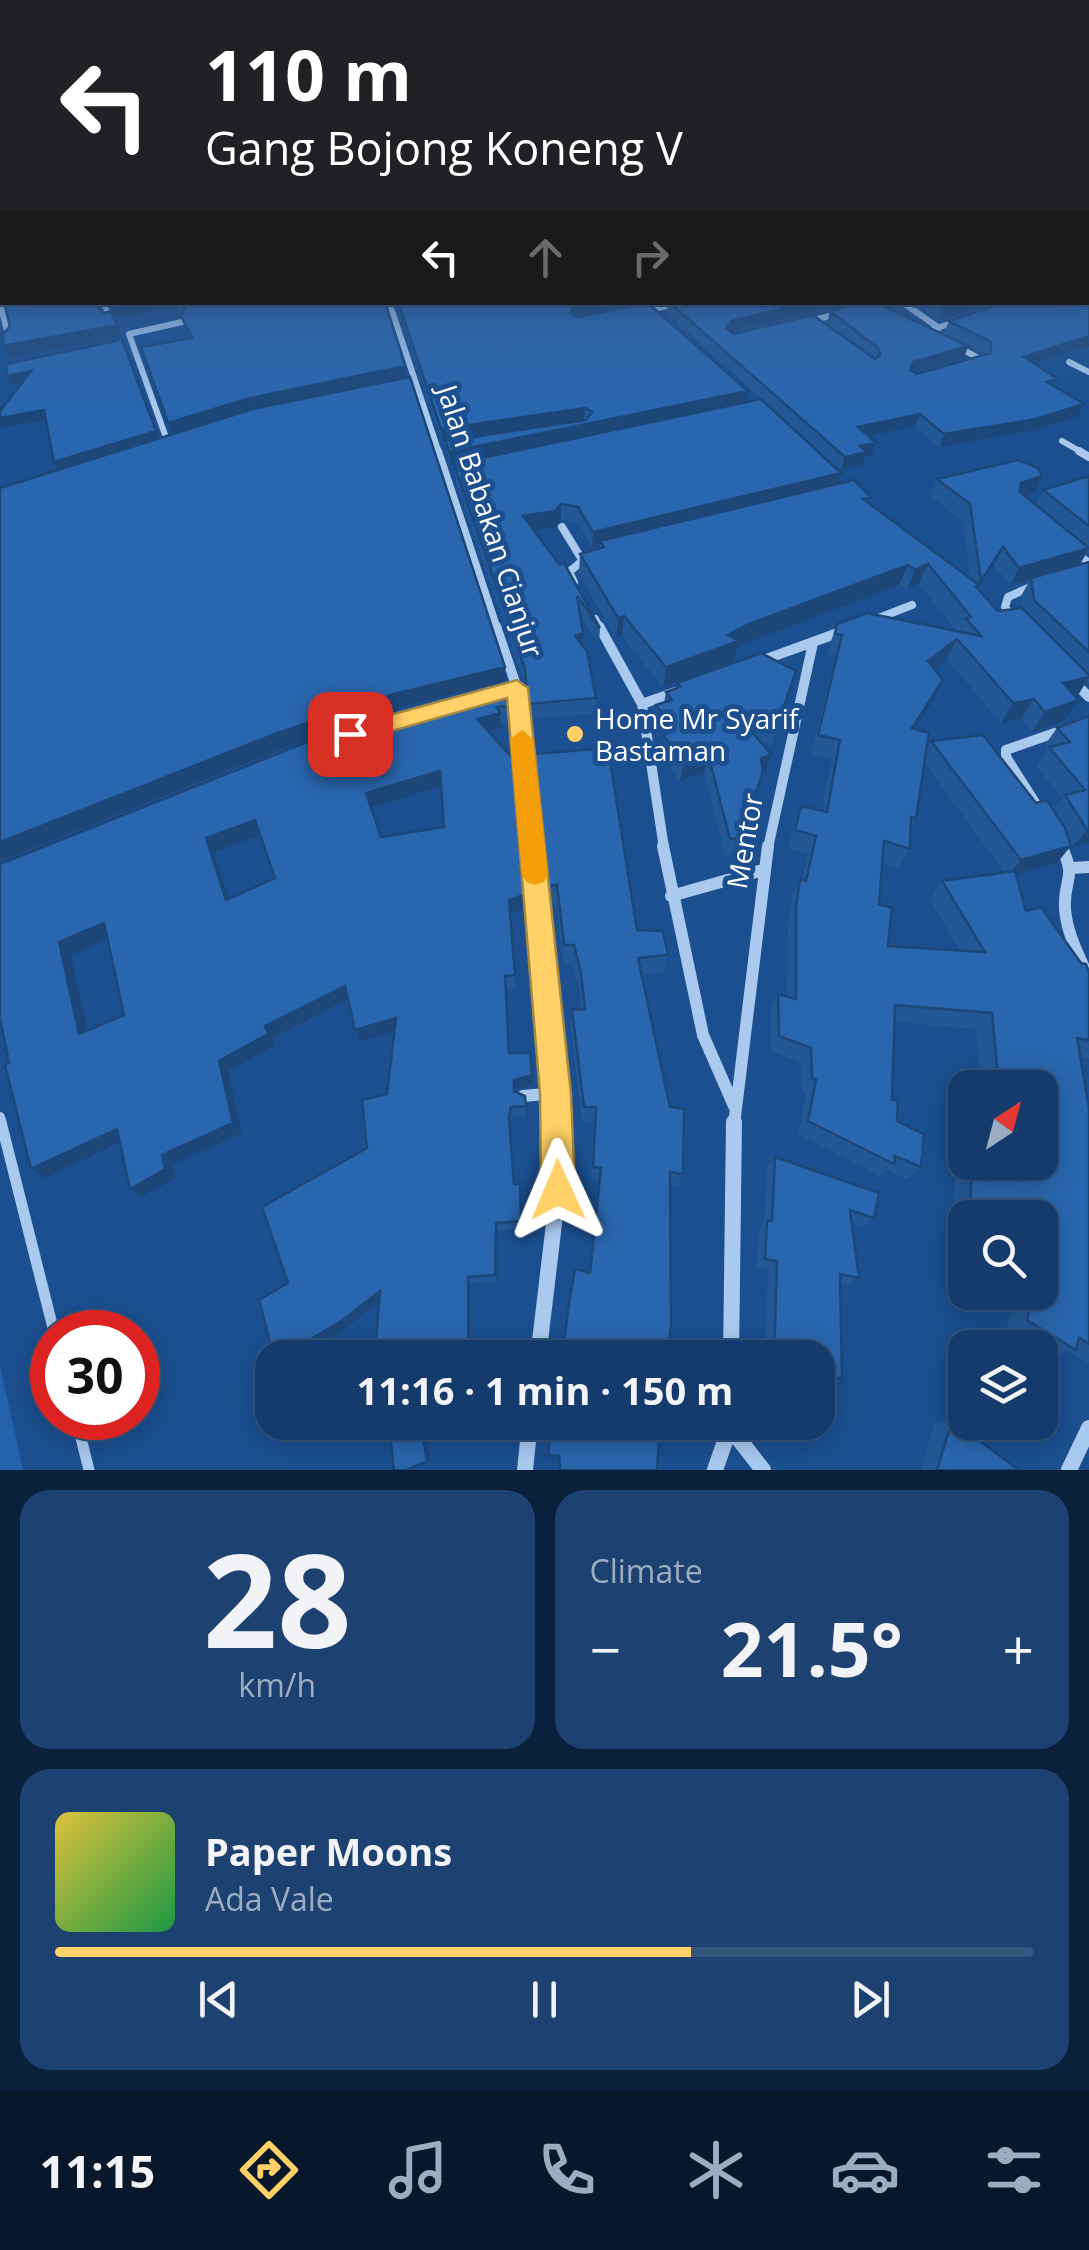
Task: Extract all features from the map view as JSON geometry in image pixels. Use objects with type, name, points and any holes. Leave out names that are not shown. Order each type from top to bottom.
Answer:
[{"type":"street","points":[[1,305],[8,339]]},
{"type":"street","points":[[105,305],[110,318]]},
{"type":"street","points":[[647,305],[665,322]]},
{"type":"street","points":[[652,310],[675,305]]},
{"type":"street","points":[[905,305],[939,328]]},
{"type":"street","name":"Jalan Babakan Cianjur","points":[[396,309],[517,688],[556,1094],[558,1190],[540,1340]]},
{"type":"street","points":[[796,324],[850,311]]},
{"type":"street","points":[[927,331],[968,318]]},
{"type":"street","points":[[812,320],[827,332]]},
{"type":"street","points":[[168,443],[129,334],[182,322]]},
{"type":"street","points":[[915,324],[982,360],[974,364]]},
{"type":"street","points":[[1069,362],[1089,372]]},
{"type":"street","points":[[402,386],[417,383]]},
{"type":"street","points":[[155,448],[179,440]]},
{"type":"street","points":[[1062,441],[1089,458]]},
{"type":"street","points":[[562,527],[581,558]]},
{"type":"street","points":[[1064,544],[1089,563]]},
{"type":"street","points":[[577,588],[569,572],[581,558],[600,553]]},
{"type":"street","points":[[1025,632],[1012,620],[1005,602],[1016,590],[1052,580]]},
{"type":"street","points":[[586,603],[642,704],[694,686]]},
{"type":"street","points":[[745,667],[912,605]]},
{"type":"street","name":"Mentor","points":[[732,1340],[734,1106],[750,1001],[763,870],[813,643]]},
{"type":"street","points":[[1063,672],[1089,698]]},
{"type":"street","points":[[500,691],[517,688]]},
{"type":"street","name":"Mentor","points":[[642,704],[672,896],[703,1035],[734,1106]]},
{"type":"street","points":[[1048,824],[1006,757],[1006,750],[1089,721]]},
{"type":"street","points":[[1058,841],[1072,868],[1062,897],[1064,917],[1089,980]]},
{"type":"street","points":[[1072,868],[1089,867]]},
{"type":"street","points":[[672,896],[763,870]]},
{"type":"street","points":[[523,1096],[556,1094]]},
{"type":"street","points":[[1069,1470],[1089,1428]]},
{"type":"street","points":[[524,1470],[528,1440]]},
{"type":"street","points":[[715,1470],[726,1440]]},
{"type":"street","points":[[741,1440],[762,1470]]},
{"type":"lane","points":[[0,1117],[48,1310]]},
{"type":"lane","points":[[82,1440],[89,1470]]},
{"type":"shaded area","points":[[0,1365],[23,1470],[0,1470]]},
{"type":"building","points":[[5,305],[98,305],[104,313],[111,311],[117,325],[3,346],[3,334],[10,326]]},
{"type":"building","points":[[182,305],[386,305],[405,366],[250,398],[168,423],[141,347],[192,338],[181,316],[185,308]]},
{"type":"building","points":[[574,305],[570,313],[578,317],[650,305],[748,391],[449,452],[446,441],[586,420],[592,412],[585,408],[441,429],[400,307]]},
{"type":"building","points":[[672,305],[798,305],[731,321],[726,328],[734,334],[813,315],[875,359],[880,355],[878,348],[830,311],[853,305],[881,305],[968,346],[913,362],[910,370],[917,374],[991,353],[991,342],[949,321],[997,305],[1089,305],[1089,336],[1024,357],[1058,379],[1047,382],[1084,404],[1036,419],[944,434],[920,414],[858,427],[876,443],[860,446],[867,452],[845,457]]},
{"type":"building","points":[[121,337],[156,431],[54,462],[44,410],[0,418],[0,411],[31,371],[7,376],[6,364]]},
{"type":"building","points":[[410,377],[505,667],[394,694],[275,734],[0,842],[0,488],[253,409]]},
{"type":"building","points":[[761,399],[841,473],[593,532],[578,507],[561,504],[555,511],[523,516],[559,564],[564,563],[600,628],[577,596],[583,633],[575,636],[587,651],[596,698],[528,704],[525,669],[454,464]]},
{"type":"building","points":[[1018,460],[1038,468],[1042,476],[1021,483],[1020,492],[1089,548],[1019,568],[1003,547],[981,581],[970,504],[937,479]]},
{"type":"building","points":[[1089,476],[1089,526],[1043,490]]},
{"type":"building","points":[[854,480],[871,497],[863,499],[978,584],[976,587],[998,611],[1022,608],[1089,675],[1063,683],[1079,700],[1045,712],[1034,699],[1013,703],[957,639],[928,661],[943,680],[912,728],[929,733],[916,818],[911,817],[910,849],[884,841],[879,904],[892,908],[888,946],[985,952],[942,881],[1015,871],[1026,911],[1041,907],[1081,963],[1086,964],[1089,1040],[1077,1038],[1089,1108],[1089,1344],[1079,1338],[1076,1350],[1058,1339],[1058,1330],[1043,1330],[1027,1320],[1030,1310],[1058,1310],[1058,1200],[970,1200],[971,1180],[1058,1180],[1058,1070],[997,1070],[992,1013],[895,1005],[892,1099],[898,1101],[897,1121],[924,1134],[921,1167],[895,1156],[894,1164],[808,1121],[816,1079],[812,1078],[811,1048],[779,1036],[778,994],[796,999],[796,907],[800,879],[806,881],[816,836],[795,830],[801,806],[827,812],[840,740],[818,735],[842,635],[835,633],[837,624],[867,613],[981,636],[966,618],[971,617],[928,564],[915,570],[908,565],[749,624],[728,635],[739,641],[666,667],[624,616],[618,618],[580,554],[604,547],[600,541]]},
{"type":"building","points":[[1089,562],[1089,652],[1034,600],[1031,578]]},
{"type":"building","points":[[761,653],[796,671],[777,727],[740,718],[771,754],[761,759],[763,771],[749,813],[753,835],[730,839],[708,754],[684,763],[663,735],[673,731],[656,705],[672,700],[666,692],[680,687],[677,683]]},
{"type":"building","points":[[509,684],[511,706],[497,707],[500,713],[477,719],[516,762],[527,894],[509,900],[515,975],[505,976],[509,1053],[530,1053],[532,1075],[514,1080],[514,1091],[525,1096],[526,1106],[511,1107],[509,1118],[514,1184],[520,1184],[521,1221],[496,1223],[495,1275],[468,1277],[468,1340],[376,1340],[380,1291],[309,1340],[269,1340],[259,1300],[288,1283],[262,1207],[367,1148],[362,1100],[387,1094],[396,1018],[355,1030],[345,986],[265,1026],[268,1034],[219,1061],[233,1123],[162,1155],[165,1169],[130,1189],[117,1129],[31,1169],[5,1065],[9,1063],[0,1018],[0,864],[340,729]],"holes":[[[440,771],[444,827],[381,837],[366,793]],[[255,820],[275,878],[226,900],[206,838]],[[104,923],[124,1015],[79,1034],[59,942]]]},
{"type":"building","points":[[1089,716],[1087,830],[1065,795],[1085,790],[1049,747],[1070,742],[1057,728]]},
{"type":"building","points":[[983,735],[1036,803],[1047,800],[1065,828],[1071,846],[1021,860],[931,741]]},
{"type":"building","points":[[608,748],[637,930],[663,931],[668,955],[638,958],[670,1107],[684,1109],[683,1174],[670,1172],[670,1340],[564,1340],[575,1269],[590,1273],[601,1168],[593,1167],[596,1107],[584,1107],[572,1010],[585,1009],[581,973],[574,945],[564,945],[557,885],[548,886],[534,754]]},
{"type":"building","points":[[775,1157],[879,1193],[874,1218],[850,1210],[859,1278],[840,1274],[842,1379],[835,1377],[835,1340],[775,1340],[777,1261],[765,1259],[767,1220],[772,1221]]},
{"type":"building","points":[[948,1434],[948,1440],[978,1440],[1019,1470],[937,1470]]},
{"type":"building","points":[[391,1440],[423,1440],[427,1461],[406,1470],[394,1470]]},
{"type":"building","points":[[550,1440],[659,1440],[657,1470],[560,1470],[559,1456],[548,1455]]},
{"type":"slow traffic","points":[[522,739],[535,874]]},
{"type":"place","name":"Home Mr Syarif Bastaman","points":[[575,734]]},
{"type":"route","points":[[350,734],[517,688],[556,1094],[558,1190]]}]
